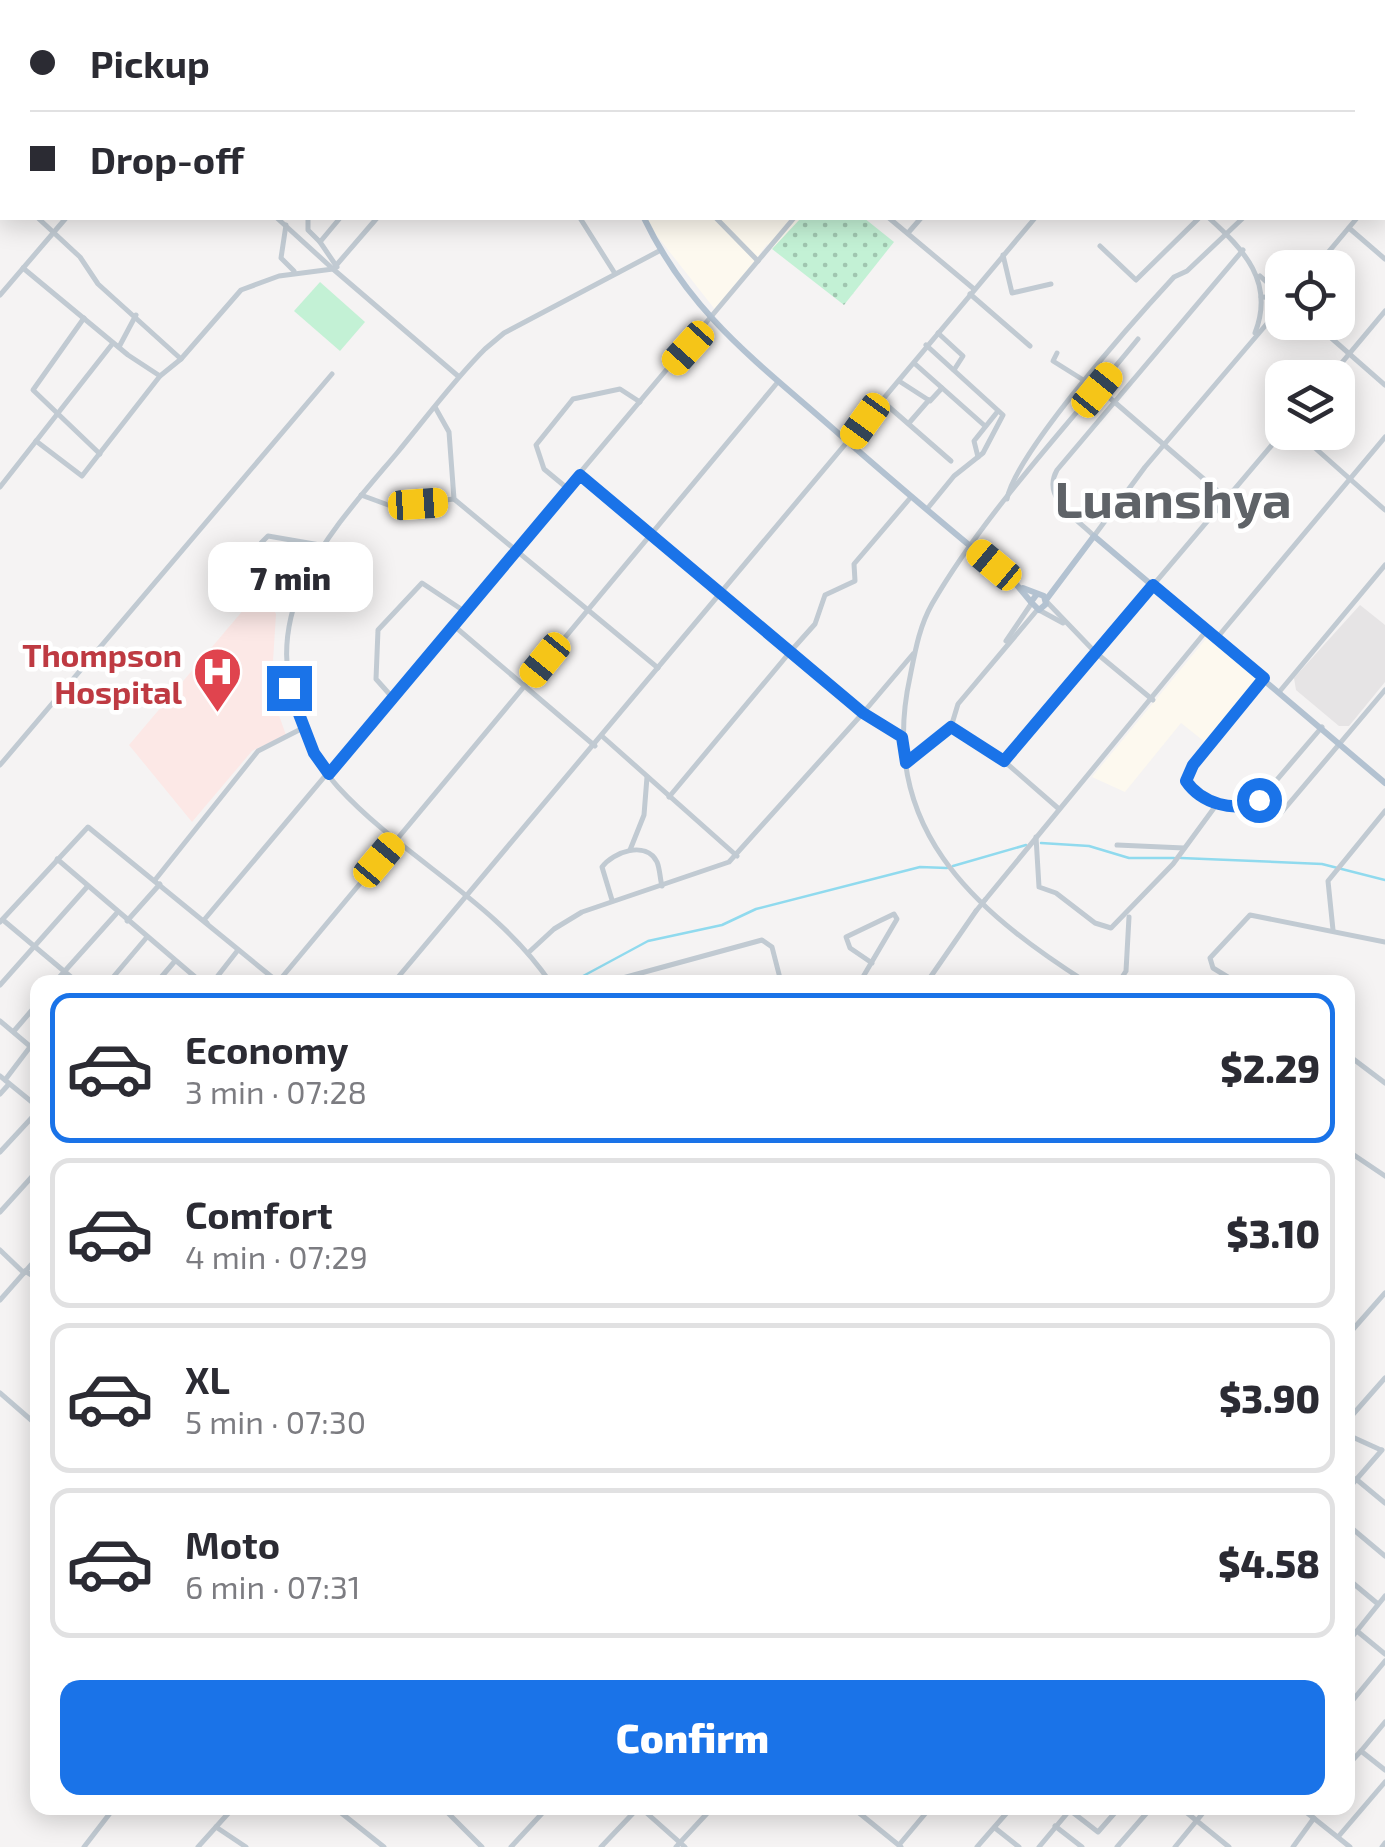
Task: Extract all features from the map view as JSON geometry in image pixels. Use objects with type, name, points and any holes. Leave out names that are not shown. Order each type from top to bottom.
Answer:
[{"type":"main road","points":[[648,220],[661,250],[711,321],[777,383],[1016,584],[1035,606]]},
{"type":"main road","points":[[1035,606],[1046,600],[1094,536],[1385,783]]},
{"type":"main road","points":[[1035,606],[1038,594],[1057,582]]},
{"type":"main road","points":[[1016,584],[1046,600]]},
{"type":"street","points":[[40,220],[98,284],[182,360]]},
{"type":"street","points":[[0,294],[64,220]]},
{"type":"street","points":[[280,220],[458,376]]},
{"type":"street","points":[[308,220],[308,230],[336,268]]},
{"type":"street","points":[[320,242],[338,220]]},
{"type":"street","points":[[36,440],[80,477],[160,376],[182,360],[240,290],[297,273],[336,268],[376,220]]},
{"type":"street","points":[[581,220],[614,272]]},
{"type":"street","points":[[718,220],[758,261]]},
{"type":"street","points":[[207,924],[204,920],[792,220]]},
{"type":"street","points":[[892,220],[1030,346]]},
{"type":"street","points":[[908,233],[918,220]]},
{"type":"street","points":[[914,239],[918,220]]},
{"type":"street","points":[[400,975],[604,737],[1033,220]]},
{"type":"street","points":[[1100,246],[1136,280],[1197,220]]},
{"type":"street","points":[[1211,220],[1243,250],[1265,281]]},
{"type":"street","points":[[1007,502],[1015,477],[1041,436],[1084,383],[1174,277],[1241,220]]},
{"type":"street","points":[[1329,250],[1355,220]]},
{"type":"street","points":[[286,225],[281,258],[297,273]]},
{"type":"street","points":[[1348,227],[1385,259]]},
{"type":"street","points":[[545,975],[528,953],[467,896],[329,774],[303,728],[289,688],[286,643],[297,590],[320,545],[458,376],[504,333],[661,250]]},
{"type":"street","points":[[1243,250],[1112,404],[1051,484],[1054,496],[1094,536],[1265,325]]},
{"type":"street","points":[[1003,255],[1012,294],[1051,284]]},
{"type":"street","points":[[23,268],[160,376]]},
{"type":"street","points":[[1252,340],[1262,297],[1257,274]]},
{"type":"street","points":[[1344,360],[1385,311]]},
{"type":"street","points":[[0,487],[136,315]]},
{"type":"street","points":[[84,318],[33,390],[100,454]]},
{"type":"street","points":[[938,332],[962,354],[953,371]]},
{"type":"street","points":[[1075,975],[1004,928],[966,890],[924,824],[902,737],[915,652],[932,604],[972,547],[1138,339]]},
{"type":"street","points":[[1333,340],[1385,384]]},
{"type":"street","points":[[926,345],[1003,417],[978,457],[954,476],[927,509]]},
{"type":"street","points":[[1057,353],[1054,361],[1097,390],[1226,500]]},
{"type":"street","points":[[913,362],[994,430]]},
{"type":"street","points":[[0,765],[332,374]]},
{"type":"street","points":[[898,380],[929,400]]},
{"type":"street","points":[[284,975],[777,383]]},
{"type":"street","points":[[909,423],[941,388],[952,396]]},
{"type":"street","points":[[568,488],[544,470],[536,444],[570,401],[620,389],[640,402]]},
{"type":"street","points":[[881,400],[951,460]]},
{"type":"street","points":[[435,407],[448,432],[454,498],[658,668]]},
{"type":"street","points":[[978,457],[974,441],[998,411]]},
{"type":"street","points":[[424,420],[442,422]]},
{"type":"street","points":[[1216,639],[1385,436]]},
{"type":"street","points":[[1004,761],[1267,450]]},
{"type":"street","points":[[1318,450],[1385,510]]},
{"type":"street","points":[[580,475],[863,713],[902,737]]},
{"type":"street","points":[[372,482],[377,501]]},
{"type":"street","points":[[361,495],[401,506],[454,498]]},
{"type":"street","points":[[669,798],[815,624],[825,594],[855,581],[854,564],[912,497]]},
{"type":"street","points":[[261,543],[268,536],[320,545]]},
{"type":"street","points":[[1280,691],[1385,565]]},
{"type":"street","points":[[392,697],[376,679],[378,630],[422,583],[464,611]]},
{"type":"street","points":[[1046,600],[1095,652],[1153,700]]},
{"type":"street","points":[[906,763],[951,727],[953,711],[1035,606],[1066,624]]},
{"type":"street","points":[[452,625],[595,746]]},
{"type":"street","points":[[933,975],[976,911],[1207,630]]},
{"type":"street","points":[[528,953],[554,929],[612,900],[662,886],[737,856],[915,652]]},
{"type":"street","points":[[1264,678],[1186,776],[1195,793],[1217,804],[1256,803],[1322,727]]},
{"type":"street","points":[[1280,813],[1385,690]]},
{"type":"street","points":[[951,727],[1004,761],[1059,809]]},
{"type":"street","points":[[127,921],[258,752],[303,728]]},
{"type":"street","points":[[604,737],[737,856]]},
{"type":"street","points":[[630,850],[644,815],[647,777]]},
{"type":"street","points":[[1036,837],[1043,891],[1056,894],[1091,921],[1107,928],[1129,914],[1217,804]]},
{"type":"street","points":[[1333,930],[1327,888],[1338,868],[1385,811]]},
{"type":"street","points":[[68,975],[2,921],[88,827],[269,975]]},
{"type":"street","points":[[1116,845],[1184,848]]},
{"type":"street","points":[[612,900],[602,867],[630,850],[644,850],[657,862],[662,886]]},
{"type":"street","points":[[57,860],[193,975]]},
{"type":"street","points":[[0,984],[87,887]]},
{"type":"street","points":[[61,975],[117,912]]},
{"type":"street","points":[[864,975],[872,963],[897,919],[894,914],[846,937],[850,948],[872,963]]},
{"type":"street","points":[[1122,975],[1129,914]]},
{"type":"street","points":[[1224,975],[1213,968],[1210,958],[1250,915],[1385,942]]},
{"type":"street","points":[[115,975],[147,937]]},
{"type":"street","points":[[634,975],[762,940],[772,947],[779,975]]},
{"type":"street","points":[[218,975],[238,950]]},
{"type":"street","points":[[163,975],[175,961]]},
{"type":"street","points":[[14,1032],[30,1013]]},
{"type":"street","points":[[0,1020],[30,1047],[5,1080],[0,1094]]},
{"type":"street","points":[[1355,1061],[1385,1083]]},
{"type":"street","points":[[5,1080],[30,1102]]},
{"type":"street","points":[[0,1152],[30,1118]]},
{"type":"street","points":[[1355,1157],[1385,1176]]},
{"type":"street","points":[[0,1212],[30,1179]]},
{"type":"street","points":[[0,1250],[30,1275]]},
{"type":"street","points":[[0,1300],[30,1266]]},
{"type":"street","points":[[1355,1327],[1385,1293]]},
{"type":"street","points":[[1355,1412],[1385,1378]]},
{"type":"street","points":[[0,1393],[30,1419]]},
{"type":"street","points":[[1355,1438],[1383,1450],[1356,1479],[1385,1504]]},
{"type":"street","points":[[1355,1531],[1385,1556]]},
{"type":"street","points":[[1355,1584],[1378,1604]]},
{"type":"street","points":[[1355,1633],[1385,1596]]},
{"type":"street","points":[[1355,1697],[1385,1658],[1357,1630]]},
{"type":"street","points":[[1355,1757],[1385,1722]]},
{"type":"street","points":[[1360,1751],[1385,1770]]},
{"type":"street","points":[[1338,1837],[1385,1782]]},
{"type":"street","points":[[84,1847],[109,1815]]},
{"type":"street","points":[[198,1847],[226,1815]]},
{"type":"street","points":[[344,1815],[384,1847]]},
{"type":"street","points":[[450,1815],[482,1847]]},
{"type":"street","points":[[511,1847],[541,1815]]},
{"type":"street","points":[[601,1847],[632,1815]]},
{"type":"street","points":[[647,1815],[680,1845],[706,1815]]},
{"type":"street","points":[[867,1815],[900,1846],[924,1815]]},
{"type":"street","points":[[978,1847],[1005,1815]]},
{"type":"street","points":[[1038,1847],[1064,1815]]},
{"type":"street","points":[[1077,1815],[1098,1832],[1113,1815]]},
{"type":"street","points":[[1117,1847],[1145,1815]]},
{"type":"street","points":[[1190,1815],[1228,1847]]},
{"type":"street","points":[[1175,1847],[1201,1815]]},
{"type":"street","points":[[1293,1847],[1310,1815]]},
{"type":"street","points":[[1313,1815],[1350,1847]]},
{"type":"street","points":[[1056,1826],[1082,1847]]},
{"type":"street","points":[[216,1827],[246,1847]]},
{"type":"street","points":[[995,1828],[1019,1847]]},
{"type":"shaded area","points":[[645,220],[799,220],[772,249],[767,244],[717,312]]},
{"type":"shaded area","name":"Thompson Hospital","points":[[262,588],[276,614],[271,693],[286,735],[252,751],[192,822],[129,745]]},
{"type":"shaded area","points":[[1360,605],[1385,625],[1385,682],[1349,726],[1339,726],[1296,690],[1294,678]]},
{"type":"shaded area","points":[[1209,635],[1260,678],[1206,743],[1181,723],[1125,792],[1092,777]]},
{"type":"green space","points":[[799,220],[866,220],[894,242],[844,305],[772,249]]},
{"type":"green space","points":[[320,282],[365,322],[340,351],[294,311]]},
{"type":"waterway","points":[[1041,843],[1089,846],[1129,858],[1174,858]]},
{"type":"waterway","points":[[953,866],[1026,845]]},
{"type":"waterway","points":[[1181,858],[1322,864],[1385,880]]},
{"type":"waterway","points":[[585,975],[648,941],[722,925],[756,909],[920,867],[947,868]]},
{"type":"place","name":"Thompson Hospital","points":[[217,714]]},
{"type":"district","name":"Luanshya","points":[[1173,497]]},
{"type":"route","points":[[289,688],[314,753],[329,774],[580,475],[863,713],[902,737],[906,763],[951,727],[1004,761],[1153,585],[1264,678],[1186,776],[1195,793],[1217,804],[1245,806],[1259,800]]}]
